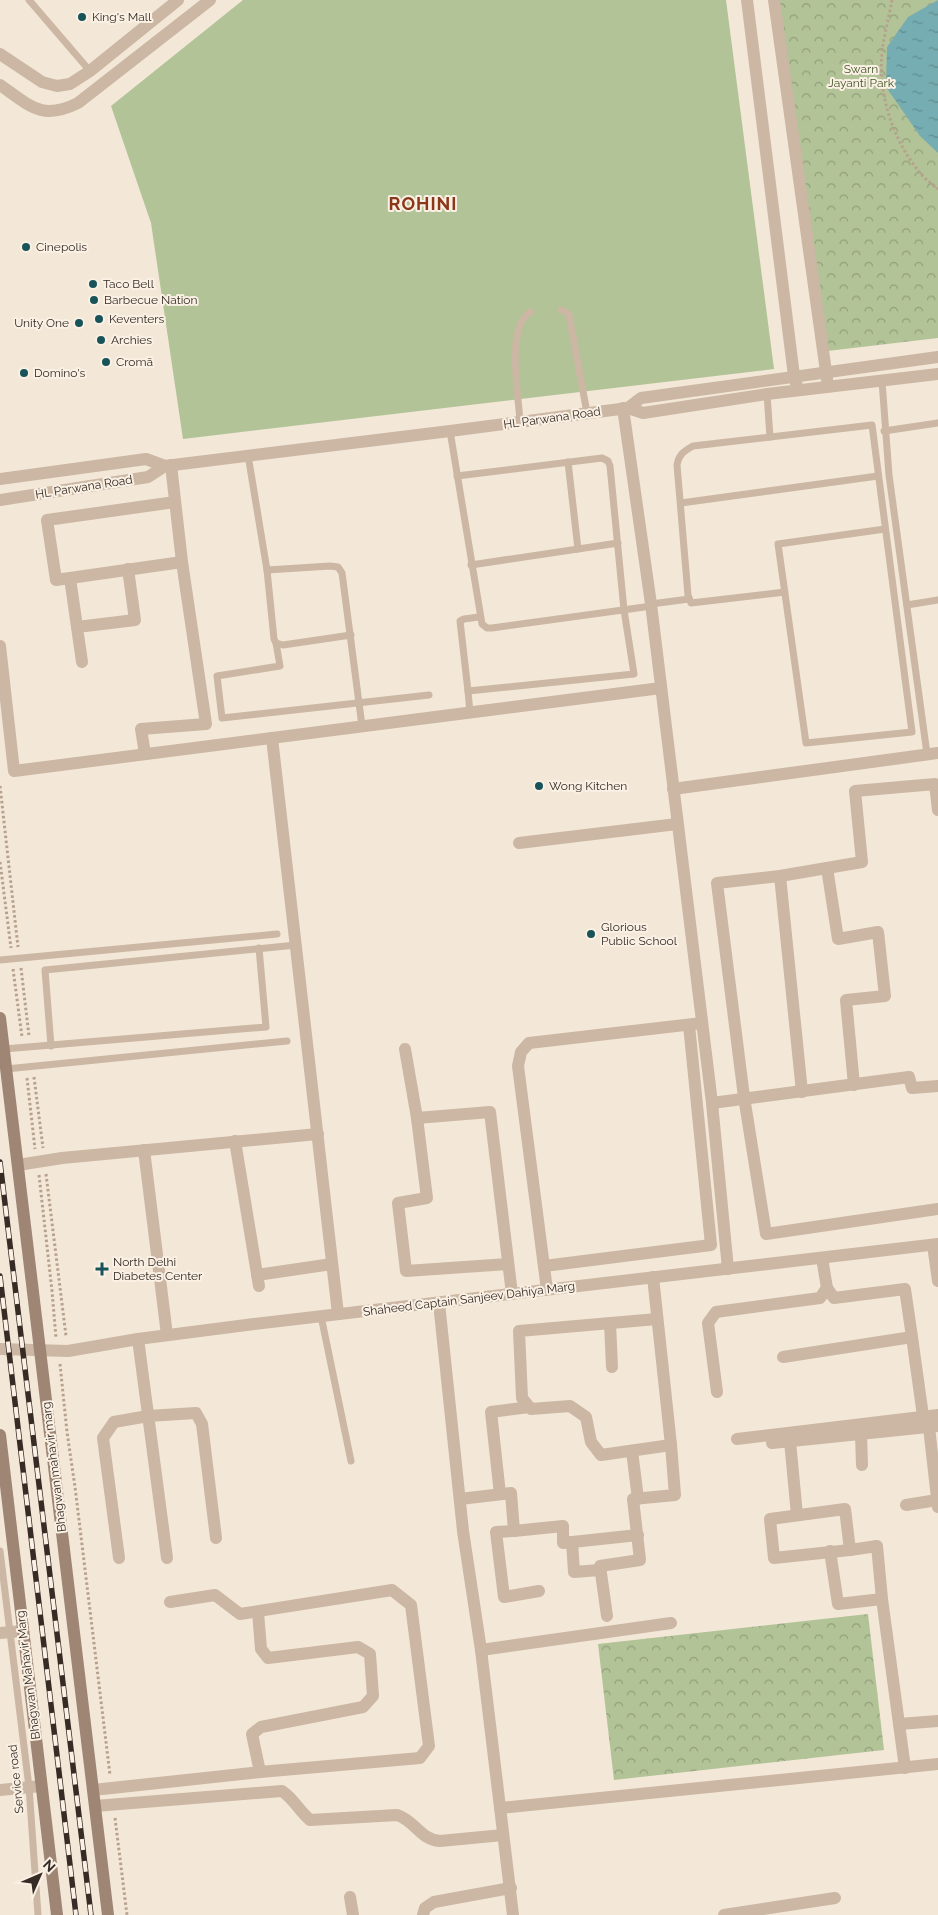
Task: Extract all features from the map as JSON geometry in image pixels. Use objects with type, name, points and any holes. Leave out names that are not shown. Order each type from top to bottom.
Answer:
[{"type":"main road","name":"Bhagwan mahavir marg","points":[[0,1018],[108,1915]]},
{"type":"main road","name":"Bhagwan Mahavir Marg","points":[[0,1435],[3,1486],[23,1631],[35,1786],[57,1915]]},
{"type":"street","points":[[0,54],[42,82],[57,86],[70,84],[90,71],[178,0]]},
{"type":"street","points":[[0,85],[29,106],[46,112],[63,110],[85,97],[210,0]]},
{"type":"street","points":[[747,0],[794,376],[798,390]]},
{"type":"street","points":[[774,0],[828,386]]},
{"type":"street","points":[[728,1269],[712,1103],[652,605],[626,408],[641,398],[938,357]]},
{"type":"street","name":"HL Parwana Road","points":[[0,500],[148,477],[168,466],[248,455],[450,432],[626,408],[643,413],[767,394],[938,374]]},
{"type":"street","name":"HL Parwana Road","points":[[0,478],[146,459],[168,466]]},
{"type":"street","points":[[145,754],[141,729],[206,724],[175,502],[168,466]]},
{"type":"street","points":[[175,502],[47,520],[56,580],[182,562]]},
{"type":"street","points":[[77,627],[135,620],[128,569]]},
{"type":"street","points":[[70,578],[82,662]]},
{"type":"street","points":[[0,646],[14,771],[661,688]]},
{"type":"street","points":[[272,738],[338,1314]]},
{"type":"street","points":[[673,789],[933,753]]},
{"type":"street","points":[[938,810],[936,784],[855,791],[862,862],[780,876],[717,882],[744,1097],[766,1234],[938,1209]]},
{"type":"street","points":[[519,843],[677,824]]},
{"type":"street","points":[[827,868],[838,939],[878,932],[885,996],[846,1000],[854,1085]]},
{"type":"street","points":[[780,876],[802,1092]]},
{"type":"street","points":[[547,1290],[518,1066],[521,1052],[529,1043],[702,1023]]},
{"type":"street","points":[[544,1266],[711,1244],[689,1024]]},
{"type":"street","points":[[405,1048],[417,1118],[427,1198],[398,1203],[406,1271],[508,1264]]},
{"type":"street","points":[[712,1103],[744,1097],[802,1092],[909,1077],[912,1088],[938,1086]]},
{"type":"street","points":[[417,1118],[490,1112],[512,1294]]},
{"type":"street","points":[[18,1165],[144,1150],[318,1134]]},
{"type":"street","points":[[235,1141],[258,1280],[332,1264]]},
{"type":"street","points":[[144,1150],[167,1335]]},
{"type":"street","points":[[936,1244],[938,1281]]},
{"type":"street","name":"Shaheed Captain Sanjeev Dahiya Marg","points":[[0,1349],[68,1351],[138,1339],[321,1316],[936,1244]]},
{"type":"street","points":[[822,1258],[827,1288],[834,1298],[905,1289],[912,1337],[930,1423],[938,1504],[906,1505]]},
{"type":"street","points":[[608,1616],[600,1566],[640,1560],[633,1499],[675,1495],[653,1277]]},
{"type":"street","points":[[717,1392],[708,1323],[716,1312],[820,1298],[827,1288]]},
{"type":"street","points":[[439,1303],[460,1499],[481,1650],[513,1915]]},
{"type":"street","points":[[529,1407],[522,1398],[519,1332],[657,1318]]},
{"type":"street","points":[[610,1323],[612,1367]]},
{"type":"street","points":[[783,1357],[912,1337]]},
{"type":"street","points":[[138,1339],[167,1558]]},
{"type":"street","points":[[500,1494],[491,1412],[529,1407],[531,1409],[570,1406],[586,1417],[591,1442],[602,1455],[671,1445]]},
{"type":"street","points":[[119,1558],[103,1438],[114,1422],[148,1416],[196,1413],[202,1424],[216,1538]]},
{"type":"street","points":[[930,1423],[737,1443],[790,1441],[860,1434],[930,1423],[938,1414]]},
{"type":"street","points":[[860,1434],[862,1465]]},
{"type":"street","points":[[790,1441],[798,1515]]},
{"type":"street","points":[[632,1451],[638,1499]]},
{"type":"street","points":[[460,1499],[511,1493],[514,1530]]},
{"type":"street","points":[[850,1550],[845,1509],[770,1518],[774,1558],[850,1550],[877,1546],[882,1599],[905,1768]]},
{"type":"street","points":[[539,1591],[504,1597],[496,1532],[563,1526],[563,1543],[638,1535]]},
{"type":"street","points":[[572,1542],[574,1572],[600,1570]]},
{"type":"street","points":[[830,1551],[838,1604],[882,1599]]},
{"type":"street","points":[[93,1790],[260,1772],[420,1758],[429,1746],[411,1605],[392,1590],[240,1614],[215,1595],[170,1602]]},
{"type":"street","points":[[258,1612],[262,1649],[268,1658],[358,1647],[370,1654],[373,1696],[363,1707],[260,1726],[252,1734],[260,1772]]},
{"type":"street","points":[[481,1650],[671,1623]]},
{"type":"street","points":[[5,1633],[23,1631]]},
{"type":"street","points":[[899,1724],[938,1721]]},
{"type":"street","points":[[500,1808],[938,1764]]},
{"type":"street","points":[[0,1790],[35,1786]]},
{"type":"street","points":[[95,1806],[282,1791],[291,1797],[296,1807],[310,1820],[397,1815],[404,1817],[430,1840],[440,1841],[503,1834]]},
{"type":"street","points":[[423,1915],[425,1908],[434,1902],[510,1888]]},
{"type":"street","points":[[350,1896],[352,1915]]},
{"type":"street","points":[[724,1915],[834,1898]]},
{"type":"lane","points":[[29,0],[90,71]]},
{"type":"lane","points":[[561,310],[568,315],[587,413]]},
{"type":"lane","points":[[520,422],[515,346],[518,328],[522,319],[531,312]]},
{"type":"lane","points":[[882,381],[884,431],[907,605],[933,753]]},
{"type":"lane","points":[[767,394],[770,437]]},
{"type":"lane","points":[[884,431],[938,423]]},
{"type":"lane","points":[[785,592],[691,603],[689,599],[680,503],[677,465],[679,456],[693,446],[872,426],[912,732],[806,743],[785,592],[778,544],[885,528]]},
{"type":"lane","points":[[450,432],[479,617],[482,624],[487,628],[624,610],[689,599]]},
{"type":"lane","points":[[248,455],[267,570],[274,639],[280,666],[217,676],[222,718],[429,695]]},
{"type":"lane","points":[[457,476],[602,458],[608,461],[624,610],[634,674],[468,692]]},
{"type":"lane","points":[[568,462],[578,549]]},
{"type":"lane","points":[[680,503],[878,476]]},
{"type":"lane","points":[[471,565],[618,544]]},
{"type":"lane","points":[[267,570],[330,566],[338,567],[342,573],[362,726]]},
{"type":"lane","points":[[907,605],[938,600]]},
{"type":"lane","points":[[470,713],[460,621],[464,618],[479,617]]},
{"type":"lane","points":[[276,643],[283,645],[351,635]]},
{"type":"lane","points":[[0,960],[277,934]]},
{"type":"lane","points":[[51,1046],[45,970],[296,945]]},
{"type":"lane","points":[[4,1049],[266,1027],[259,948]]},
{"type":"lane","points":[[6,1069],[287,1041]]},
{"type":"lane","points":[[321,1316],[351,1461]]},
{"type":"lane","name":"Service road","points":[[0,1551],[5,1633],[35,1786],[38,1915]]},
{"type":"path","points":[[892,0],[882,53],[883,90],[887,108],[901,145],[921,174],[938,189]]},
{"type":"path","points":[[0,862],[23,1048]]},
{"type":"path","points":[[26,1067],[66,1432],[75,1487],[112,1788]]},
{"type":"path","points":[[114,1804],[127,1915]]},
{"type":"green space","points":[[243,0],[726,0],[774,369],[183,439],[151,223],[111,106]]},
{"type":"green space","name":"Swarn Jayanti Park","points":[[774,0],[938,0],[938,338],[819,352]]},
{"type":"green space","points":[[868,1614],[884,1750],[614,1780],[598,1644]]},
{"type":"water","points":[[938,0],[938,153],[920,136],[886,87],[887,47],[908,17]]},
{"type":"railway","points":[[0,1162],[91,1915]]},
{"type":"railway","points":[[0,1276],[76,1915]]},
{"type":"place","name":"King's Mall","points":[[82,17]]},
{"type":"place","name":"Cinepolis","points":[[26,247]]},
{"type":"place","name":"Taco Bell","points":[[93,284]]},
{"type":"place","name":"Barbecue Nation","points":[[94,300]]},
{"type":"place","name":"Keventers","points":[[99,319]]},
{"type":"place","name":"Unity One","points":[[79,323]]},
{"type":"place","name":"Archies","points":[[101,340]]},
{"type":"place","name":"Cromā","points":[[106,362]]},
{"type":"place","name":"Domino's","points":[[24,373]]},
{"type":"place","name":"Wong Kitchen","points":[[539,786]]},
{"type":"place","name":"Glorious Public School","points":[[591,934]]},
{"type":"place","name":"North Delhi Diabetes Center","points":[[102,1269]]},
{"type":"district","name":"ROHINI","points":[[423,203]]}]
